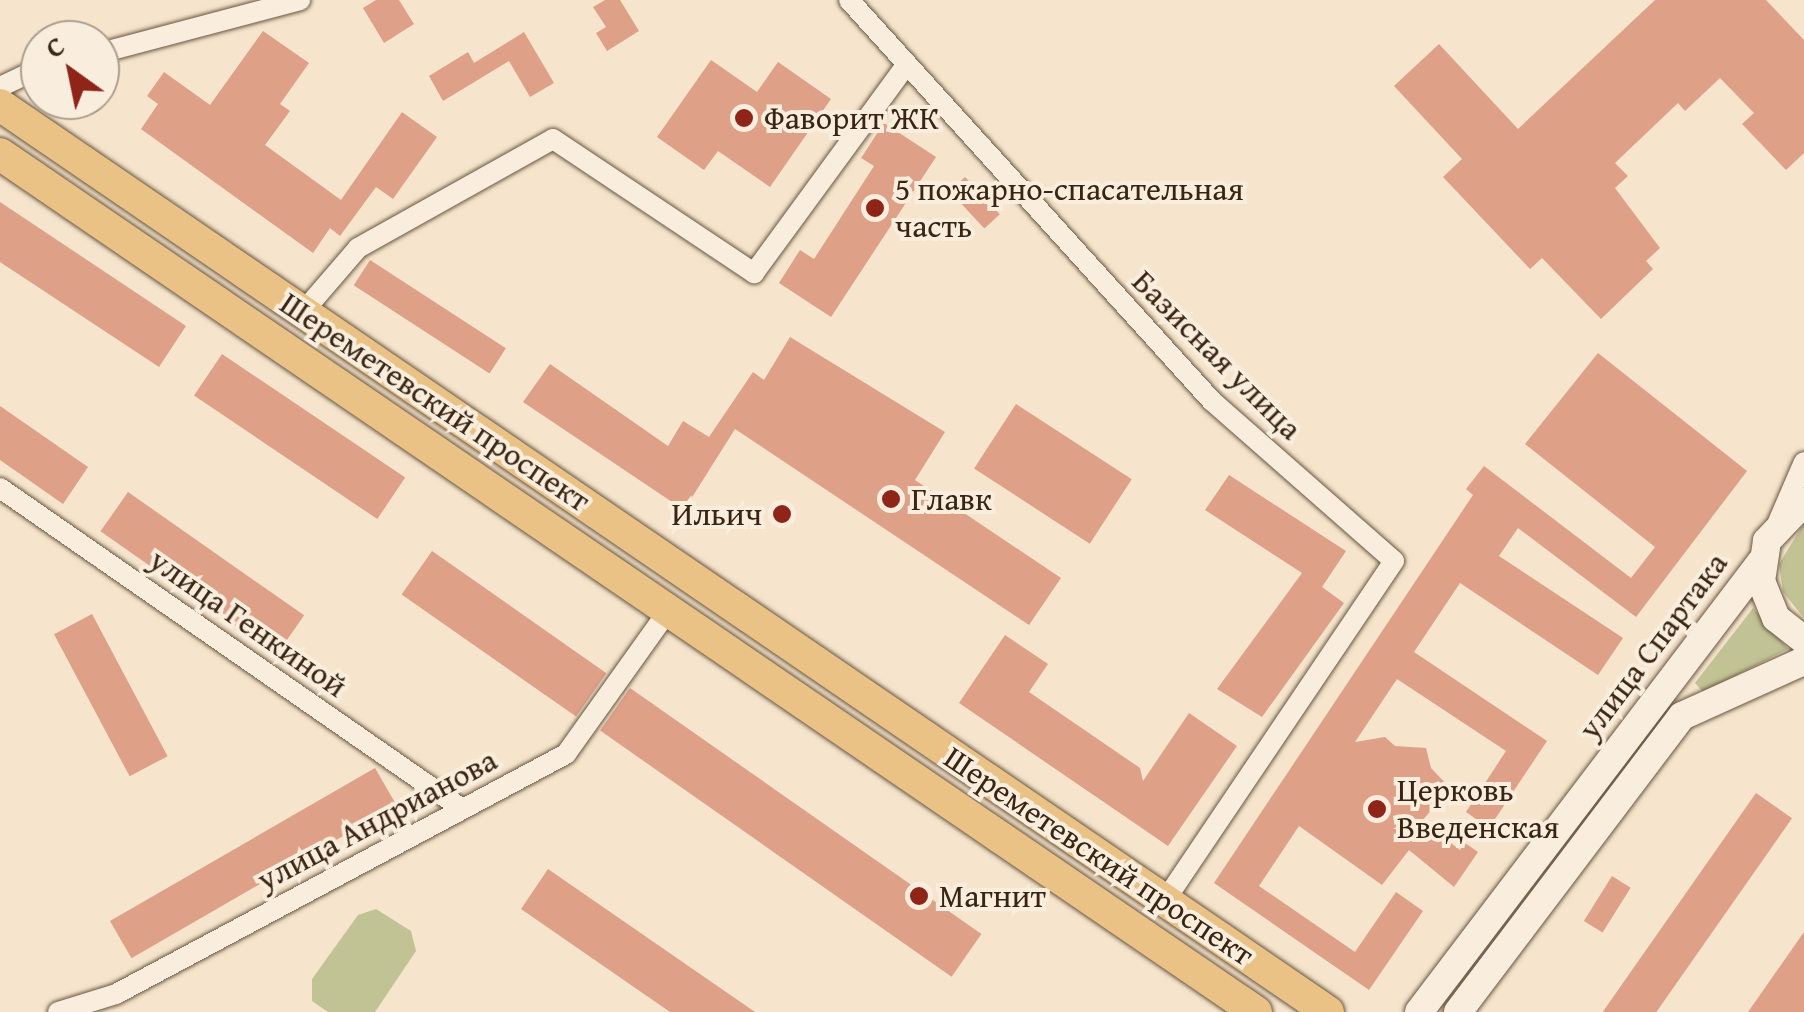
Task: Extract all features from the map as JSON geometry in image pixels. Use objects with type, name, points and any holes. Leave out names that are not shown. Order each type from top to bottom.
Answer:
[{"type":"main road","name":"Шереметевский проспект","points":[[0,105],[1328,1012]]},
{"type":"main road","name":"Шереметевский проспект","points":[[0,154],[668,611],[1224,1000],[1256,1012]]},
{"type":"main road","points":[[281,346],[303,312]]},
{"type":"main road","points":[[1778,522],[1804,502]]},
{"type":"main road","name":"улица Спартака","points":[[1419,1012],[1761,562],[1778,522]]},
{"type":"main road","points":[[1761,562],[1766,600],[1804,640]]},
{"type":"main road","name":"улица Спартака","points":[[1458,1012],[1682,716],[1804,661]]},
{"type":"main road","points":[[844,733],[869,699]]},
{"type":"street","points":[[120,48],[300,0]]},
{"type":"street","name":"Базисная улица","points":[[849,0],[1212,402],[1394,561],[1165,900]]},
{"type":"street","points":[[303,312],[358,248],[554,139],[754,273],[906,65]]},
{"type":"street","points":[[1778,522],[1804,462]]},
{"type":"street","name":"улица Генкиной","points":[[0,488],[461,808]]},
{"type":"street","name":"улица Андрианова","points":[[58,1012],[116,994],[566,754],[668,611]]},
{"type":"green space","points":[[1804,523],[1804,618],[1783,592],[1779,564]]},
{"type":"green space","points":[[1753,608],[1788,649],[1703,692],[1695,683]]},
{"type":"green space","points":[[376,909],[411,931],[416,951],[375,1012],[328,1012],[312,1001],[312,979],[358,915]]},
{"type":"building","points":[[376,0],[399,0],[414,24],[384,43],[363,8]]},
{"type":"building","points":[[605,0],[620,0],[639,31],[607,51],[596,33],[606,27],[593,7]]},
{"type":"building","points":[[1655,0],[1766,0],[1804,40],[1804,153],[1786,170],[1742,124],[1754,113],[1720,78],[1685,111],[1678,103],[1615,163],[1628,176],[1615,188],[1660,248],[1646,261],[1653,269],[1601,319],[1542,258],[1530,269],[1443,177],[1462,159],[1394,86],[1439,44],[1518,129]]},
{"type":"building","points":[[263,31],[309,63],[280,104],[290,111],[265,145],[341,200],[402,112],[437,137],[393,199],[376,187],[340,236],[330,228],[313,253],[141,129],[158,104],[147,96],[164,72],[210,105]]},
{"type":"building","points":[[524,32],[554,83],[530,97],[509,61],[443,101],[429,76],[468,52],[474,63]]},
{"type":"building","name":"Фаворит ЖК","points":[[711,60],[757,92],[778,62],[831,99],[770,187],[718,151],[704,170],[657,137]]},
{"type":"building","name":"5 пожарно-спасательная часть","points":[[884,123],[936,157],[831,317],[779,283],[800,250],[814,259],[874,166],[861,158]]},
{"type":"building","points":[[965,177],[1000,214],[984,229],[950,191]]},
{"type":"building","points":[[0,202],[186,326],[159,367],[0,262]]},
{"type":"building","points":[[370,260],[506,348],[490,373],[354,285]]},
{"type":"building","points":[[790,337],[945,432],[915,480],[1061,578],[1029,625],[735,429],[684,510],[523,402],[550,364],[668,446],[683,421],[709,437],[753,372],[764,380]]},
{"type":"building","points":[[1598,353],[1747,471],[1636,617],[1518,528],[1499,556],[1623,638],[1598,675],[1460,583],[1414,652],[1547,741],[1489,828],[1466,812],[1506,751],[1397,679],[1355,742],[1385,737],[1395,746],[1426,748],[1431,768],[1450,788],[1422,821],[1460,850],[1465,843],[1478,852],[1454,887],[1409,850],[1382,885],[1299,826],[1259,886],[1355,952],[1396,892],[1423,911],[1369,990],[1214,883],[1473,495],[1466,489],[1484,466],[1631,578],[1655,547],[1525,444]]},
{"type":"building","points":[[222,354],[405,478],[377,519],[194,395]]},
{"type":"building","points":[[1016,404],[1132,479],[1090,544],[974,469]]},
{"type":"building","points":[[0,406],[88,467],[63,504],[0,460]]},
{"type":"building","points":[[1229,475],[1346,551],[1322,587],[1344,603],[1262,717],[1217,689],[1302,573],[1205,510]]},
{"type":"building","points":[[128,492],[304,615],[277,655],[100,531]]},
{"type":"building","points":[[432,551],[606,673],[576,717],[402,594]]},
{"type":"building","points":[[92,614],[168,756],[130,776],[54,634]]},
{"type":"building","points":[[1005,635],[1048,664],[1029,692],[1140,768],[1143,781],[1189,713],[1237,746],[1168,846],[959,703]]},
{"type":"building","points":[[630,688],[981,934],[952,977],[600,731]]},
{"type":"building","points":[[375,768],[397,805],[131,958],[110,921]]},
{"type":"building","points":[[1756,793],[1792,818],[1656,1012],[1603,1012]]},
{"type":"building","points":[[548,869],[755,1012],[670,1012],[521,909]]},
{"type":"building","points":[[1612,876],[1631,888],[1603,933],[1584,921]]},
{"type":"building","points":[[1804,932],[1804,1012],[1748,1012]]},
{"type":"place","name":"Фаворит ЖК","points":[[744,118]]},
{"type":"place","name":"5 пожарно-спасательная часть","points":[[875,208]]},
{"type":"place","name":"Главк","points":[[891,499]]},
{"type":"place","name":"Ильич","points":[[782,514]]},
{"type":"place","name":"Церковь Введенская","points":[[1377,809]]},
{"type":"place","name":"Магнит","points":[[919,896]]}]
